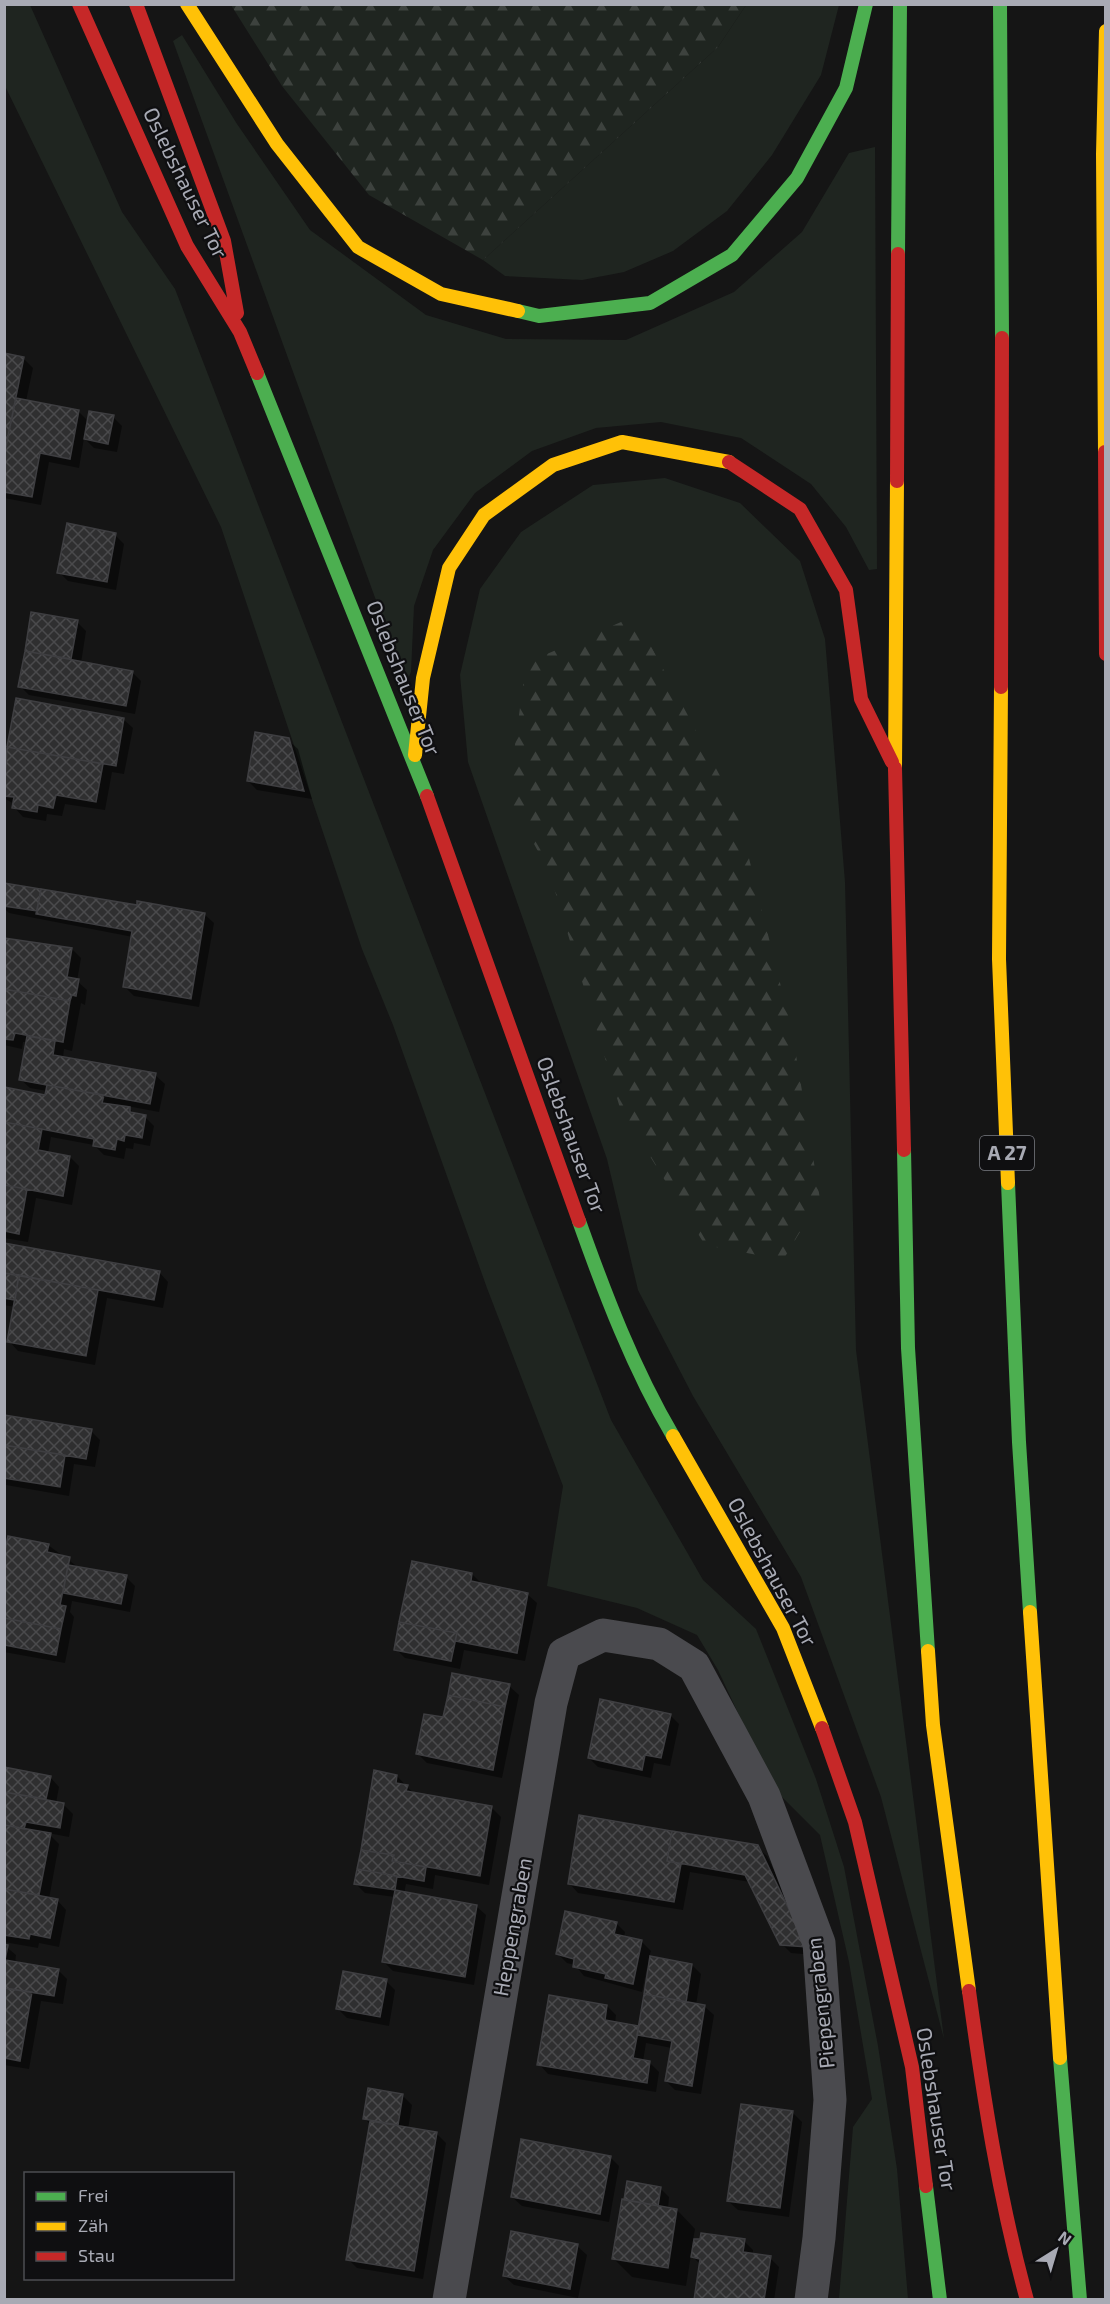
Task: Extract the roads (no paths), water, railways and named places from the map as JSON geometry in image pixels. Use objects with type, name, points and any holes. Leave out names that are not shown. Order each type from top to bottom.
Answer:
[{"type":"highway","name":"Oslebshauser Tor","points":[[79,4],[188,246],[240,332],[414,759],[599,1276],[645,1386],[783,1628],[835,1760],[855,1822],[912,2067],[940,2300]]},
{"type":"highway","points":[[136,4],[224,241],[240,332]]},
{"type":"highway","points":[[187,4],[277,144],[358,247],[441,294],[539,316],[650,303],[732,255],[797,178],[846,88],[866,4]]},
{"type":"highway","points":[[900,4],[895,767],[908,1348],[933,1725],[979,2067],[1011,2243],[1027,2300]]},
{"type":"highway","name":"A 27","points":[[1000,4],[1002,517],[999,960],[1019,1442],[1068,2174],[1080,2300]]},
{"type":"highway","points":[[1106,31],[1103,154],[1106,654]]},
{"type":"highway","points":[[414,759],[423,678],[449,568],[484,515],[554,465],[622,442],[730,462],[800,509],[846,590],[861,699],[895,767]]},
{"type":"street","name":"Heppengraben","points":[[449,2300],[551,1703],[564,1654],[603,1635],[658,1644]]},
{"type":"street","name":"Piepengraben","points":[[658,1644],[694,1666],[764,1796],[819,1943],[830,2100],[819,2238],[811,2300]]}]
